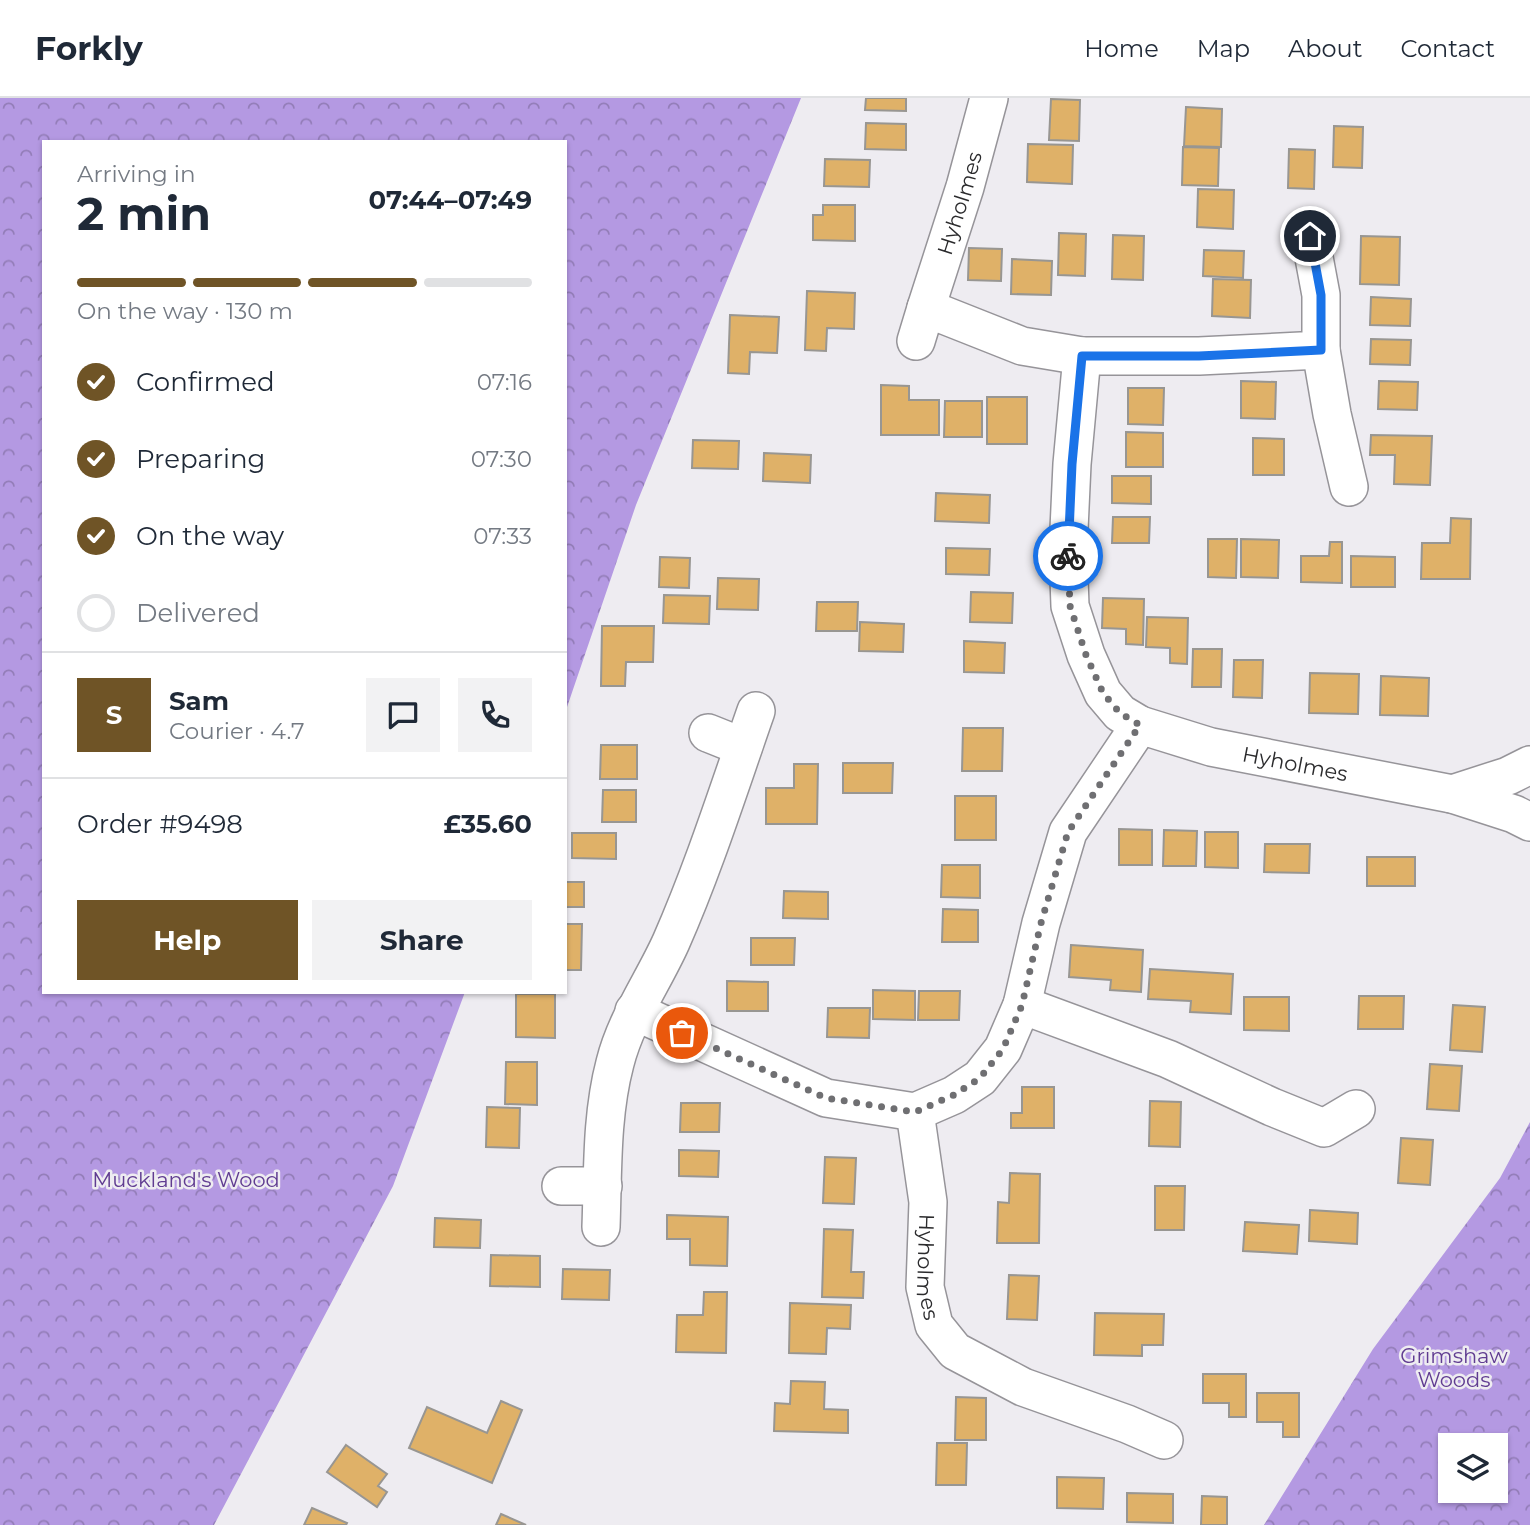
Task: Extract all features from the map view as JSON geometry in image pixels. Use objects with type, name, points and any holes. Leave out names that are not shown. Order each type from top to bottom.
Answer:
[{"type":"street","name":"Hyholmes","points":[[989,98],[965,187],[921,324],[1082,356],[1199,356],[1321,350]]},
{"type":"street","points":[[1310,236],[1321,295],[1321,350],[1349,487]]},
{"type":"street","name":"Hyholmes","points":[[1082,356],[1069,526],[1070,606],[1086,655],[1103,693],[1120,713],[1140,725],[1210,747],[1452,794],[1514,814],[1530,822]]},
{"type":"street","points":[[601,1227],[606,1108],[615,1061],[634,1011],[670,944],[704,859],[756,711]]},
{"type":"street","points":[[634,1011],[826,1098],[915,1112],[954,1095],[980,1078],[1003,1049],[1022,1005],[1041,923],[1068,832],[1140,725]]},
{"type":"street","points":[[708,733],[743,747]]},
{"type":"street","name":"Hyholmes","points":[[1452,794],[1508,776],[1530,765]]},
{"type":"street","points":[[1022,1005],[1168,1059],[1272,1107],[1321,1141],[1356,1109]]},
{"type":"street","name":"Hyholmes","points":[[915,1112],[928,1202],[925,1287],[934,1325],[955,1351],[1023,1387],[1132,1411],[1164,1440]]},
{"type":"street","points":[[561,1185],[603,1186]]},
{"type":"green space","name":"Muckland's Wood","points":[[0,98],[801,98],[636,505],[567,707],[567,140],[42,140],[42,994],[464,994],[393,1186],[214,1525],[0,1525]]},
{"type":"green space","name":"Grimshaw Woods","points":[[1530,1122],[1530,1525],[1264,1525],[1373,1349],[1500,1178]]},
{"type":"building","points":[[866,98],[906,98],[906,111],[865,110]]},
{"type":"building","points":[[1051,99],[1080,100],[1079,141],[1049,140]]},
{"type":"building","points":[[1186,107],[1222,109],[1221,147],[1184,146]]},
{"type":"building","points":[[866,123],[906,124],[906,150],[865,149]]},
{"type":"building","points":[[1334,126],[1363,127],[1362,168],[1333,167]]},
{"type":"building","points":[[1028,144],[1073,145],[1072,184],[1027,182]]},
{"type":"building","points":[[1183,147],[1219,148],[1218,186],[1182,185]]},
{"type":"building","points":[[1289,149],[1315,150],[1314,189],[1288,188]]},
{"type":"building","points":[[825,159],[870,160],[869,187],[824,186]]},
{"type":"building","points":[[1198,189],[1234,190],[1233,229],[1197,227]]},
{"type":"building","points":[[823,205],[855,205],[855,241],[813,240],[813,215],[823,215]]},
{"type":"building","points":[[1059,233],[1086,234],[1085,276],[1058,275]]},
{"type":"building","points":[[1113,235],[1144,236],[1143,280],[1112,279]]},
{"type":"building","points":[[1361,236],[1400,237],[1399,285],[1360,284]]},
{"type":"building","points":[[969,248],[1002,249],[1001,281],[968,280]]},
{"type":"building","points":[[1204,250],[1244,251],[1243,278],[1203,276]]},
{"type":"building","points":[[1012,259],[1052,261],[1051,295],[1011,294]]},
{"type":"building","points":[[1213,279],[1251,280],[1250,318],[1212,316]]},
{"type":"building","points":[[807,291],[855,293],[854,329],[827,328],[826,351],[805,350]]},
{"type":"building","points":[[1371,297],[1411,299],[1410,326],[1370,325]]},
{"type":"building","points":[[730,315],[779,317],[777,353],[750,352],[749,374],[728,373]]},
{"type":"building","points":[[1371,339],[1411,340],[1410,365],[1370,364]]},
{"type":"building","points":[[1241,381],[1276,382],[1275,419],[1241,418]]},
{"type":"building","points":[[1379,381],[1418,382],[1417,410],[1378,409]]},
{"type":"building","points":[[881,385],[909,386],[909,400],[939,400],[939,435],[881,435]]},
{"type":"building","points":[[1128,388],[1164,388],[1163,425],[1128,424]]},
{"type":"building","points":[[987,397],[1027,397],[1027,444],[987,444]]},
{"type":"building","points":[[945,401],[982,401],[982,437],[944,437]]},
{"type":"building","points":[[1126,432],[1163,433],[1163,467],[1126,467]]},
{"type":"building","points":[[1371,435],[1432,436],[1430,485],[1394,484],[1395,455],[1370,455]]},
{"type":"building","points":[[1253,438],[1284,439],[1284,475],[1253,475]]},
{"type":"building","points":[[693,440],[739,441],[738,469],[692,468]]},
{"type":"building","points":[[764,453],[811,455],[810,483],[763,481]]},
{"type":"building","points":[[1112,476],[1151,476],[1151,504],[1112,503]]},
{"type":"building","points":[[936,493],[990,495],[989,523],[935,521]]},
{"type":"building","points":[[1113,517],[1150,517],[1149,543],[1112,543]]},
{"type":"building","points":[[1451,518],[1471,519],[1470,579],[1421,579],[1422,543],[1450,543]]},
{"type":"building","points":[[1208,539],[1237,539],[1236,578],[1208,577]]},
{"type":"building","points":[[1241,539],[1279,540],[1278,578],[1241,577]]},
{"type":"building","points":[[1330,542],[1342,542],[1342,583],[1301,582],[1301,556],[1329,556]]},
{"type":"building","points":[[946,548],[990,549],[989,575],[946,574]]},
{"type":"building","points":[[1351,556],[1395,557],[1395,587],[1351,587]]},
{"type":"building","points":[[660,557],[690,558],[689,588],[659,587]]},
{"type":"building","points":[[718,578],[759,579],[758,610],[717,609]]},
{"type":"building","points":[[971,592],[1013,593],[1012,623],[970,622]]},
{"type":"building","points":[[664,595],[710,596],[709,624],[663,623]]},
{"type":"building","points":[[1103,598],[1144,599],[1143,645],[1126,644],[1126,629],[1102,628]]},
{"type":"building","points":[[817,602],[858,602],[857,631],[816,631]]},
{"type":"building","points":[[1147,617],[1188,618],[1187,664],[1170,663],[1170,648],[1146,647]]},
{"type":"building","points":[[860,622],[904,624],[903,652],[859,651]]},
{"type":"building","points":[[602,626],[654,626],[653,662],[626,662],[625,686],[601,686]]},
{"type":"building","points":[[964,641],[1005,643],[1004,673],[964,672]]},
{"type":"building","points":[[1193,649],[1222,649],[1221,687],[1192,687]]},
{"type":"building","points":[[1234,660],[1263,660],[1262,698],[1233,697]]},
{"type":"building","points":[[1310,673],[1359,674],[1358,714],[1309,713]]},
{"type":"building","points":[[1381,676],[1429,678],[1428,716],[1380,715]]},
{"type":"building","points":[[963,728],[1003,728],[1002,771],[962,771]]},
{"type":"building","points":[[601,745],[637,745],[637,779],[600,779]]},
{"type":"building","points":[[843,763],[893,763],[892,793],[843,793]]},
{"type":"building","points":[[794,764],[818,764],[817,824],[766,824],[766,788],[794,788]]},
{"type":"building","points":[[603,790],[636,790],[636,822],[602,822]]},
{"type":"building","points":[[955,796],[996,796],[996,840],[955,840]]},
{"type":"building","points":[[1119,829],[1152,830],[1152,865],[1119,865]]},
{"type":"building","points":[[1164,830],[1197,831],[1196,866],[1163,866]]},
{"type":"building","points":[[1205,832],[1238,832],[1238,868],[1205,867]]},
{"type":"building","points":[[572,833],[616,833],[616,859],[572,858]]},
{"type":"building","points":[[1265,844],[1310,844],[1309,873],[1264,872]]},
{"type":"building","points":[[1367,857],[1415,857],[1415,886],[1367,886]]},
{"type":"building","points":[[942,865],[980,865],[980,898],[941,897]]},
{"type":"building","points":[[567,882],[584,882],[584,907],[567,907]]},
{"type":"building","points":[[784,891],[828,892],[828,919],[783,918]]},
{"type":"building","points":[[943,909],[978,910],[978,942],[942,942]]},
{"type":"building","points":[[567,924],[582,924],[581,970],[567,970]]},
{"type":"building","points":[[751,938],[795,938],[794,965],[751,965]]},
{"type":"building","points":[[1071,945],[1143,950],[1141,992],[1110,990],[1111,980],[1069,977]]},
{"type":"building","points":[[1150,969],[1233,974],[1231,1014],[1190,1012],[1191,1001],[1148,999]]},
{"type":"building","points":[[727,981],[768,982],[768,1011],[727,1011]]},
{"type":"building","points":[[873,990],[915,991],[915,1020],[873,1019]]},
{"type":"building","points":[[919,991],[960,991],[959,1020],[918,1020]]},
{"type":"building","points":[[516,994],[555,994],[555,1038],[516,1037]]},
{"type":"building","points":[[1359,996],[1404,996],[1403,1029],[1358,1029]]},
{"type":"building","points":[[1244,997],[1289,997],[1289,1031],[1244,1030]]},
{"type":"building","points":[[1453,1005],[1485,1007],[1482,1052],[1450,1050]]},
{"type":"building","points":[[828,1008],[870,1008],[869,1038],[827,1037]]},
{"type":"building","points":[[506,1062],[537,1062],[537,1105],[505,1104]]},
{"type":"building","points":[[1430,1064],[1462,1066],[1459,1111],[1427,1109]]},
{"type":"building","points":[[1022,1087],[1054,1087],[1054,1128],[1011,1128],[1011,1113],[1022,1113]]},
{"type":"building","points":[[1150,1101],[1181,1102],[1180,1147],[1149,1146]]},
{"type":"building","points":[[681,1103],[720,1103],[719,1132],[680,1132]]},
{"type":"building","points":[[487,1107],[520,1108],[519,1148],[486,1147]]},
{"type":"building","points":[[1401,1138],[1433,1140],[1430,1185],[1398,1183]]},
{"type":"building","points":[[679,1150],[719,1151],[718,1177],[679,1176]]},
{"type":"building","points":[[825,1157],[856,1158],[854,1204],[823,1203]]},
{"type":"building","points":[[1010,1173],[1040,1174],[1039,1243],[997,1243],[998,1202],[1009,1203]]},
{"type":"building","points":[[1155,1186],[1185,1186],[1184,1230],[1155,1230]]},
{"type":"building","points":[[1310,1210],[1358,1213],[1357,1244],[1309,1241]]},
{"type":"building","points":[[667,1215],[728,1217],[727,1266],[690,1265],[690,1239],[667,1239]]},
{"type":"building","points":[[435,1218],[481,1220],[480,1248],[434,1247]]},
{"type":"building","points":[[1245,1222],[1299,1225],[1297,1254],[1243,1251]]},
{"type":"building","points":[[824,1229],[853,1230],[851,1272],[864,1272],[863,1298],[822,1297]]},
{"type":"building","points":[[491,1255],[540,1256],[540,1287],[490,1286]]},
{"type":"building","points":[[563,1269],[610,1270],[609,1300],[562,1299]]},
{"type":"building","points":[[1009,1275],[1039,1276],[1037,1320],[1007,1319]]},
{"type":"building","points":[[704,1292],[727,1292],[726,1353],[676,1352],[677,1315],[703,1315]]},
{"type":"building","points":[[790,1303],[851,1305],[850,1329],[827,1328],[826,1354],[789,1353]]},
{"type":"building","points":[[1095,1313],[1164,1314],[1163,1345],[1142,1345],[1142,1356],[1094,1355]]},
{"type":"building","points":[[1203,1374],[1246,1374],[1246,1417],[1229,1417],[1229,1403],[1203,1403]]},
{"type":"building","points":[[791,1381],[825,1382],[824,1409],[848,1410],[848,1433],[774,1431],[775,1403],[790,1404]]},
{"type":"building","points":[[1257,1393],[1299,1393],[1299,1437],[1283,1437],[1283,1422],[1257,1422]]},
{"type":"building","points":[[956,1397],[986,1398],[986,1440],[955,1440]]},
{"type":"building","points":[[501,1401],[522,1410],[492,1483],[409,1448],[427,1407],[487,1433]]},
{"type":"building","points":[[937,1443],[967,1443],[966,1485],[936,1485]]},
{"type":"building","points":[[346,1445],[387,1474],[378,1486],[387,1492],[377,1507],[327,1472]]},
{"type":"building","points":[[1057,1477],[1104,1478],[1103,1509],[1057,1508]]},
{"type":"building","points":[[1127,1493],[1173,1494],[1173,1523],[1127,1522]]},
{"type":"building","points":[[1202,1496],[1227,1497],[1227,1525],[1201,1525]]},
{"type":"building","points":[[312,1508],[347,1523],[304,1525]]},
{"type":"building","points":[[501,1514],[526,1525],[496,1525]]},
{"type":"way so far","points":[[682,1033],[826,1098],[915,1112],[954,1095],[980,1078],[1003,1049],[1022,1005],[1041,923],[1068,832],[1140,725],[1120,713],[1103,693],[1086,655],[1070,606],[1068,556]]},
{"type":"route","points":[[1068,556],[1072,464],[1082,356],[1199,356],[1321,350],[1321,295],[1310,236]]}]
